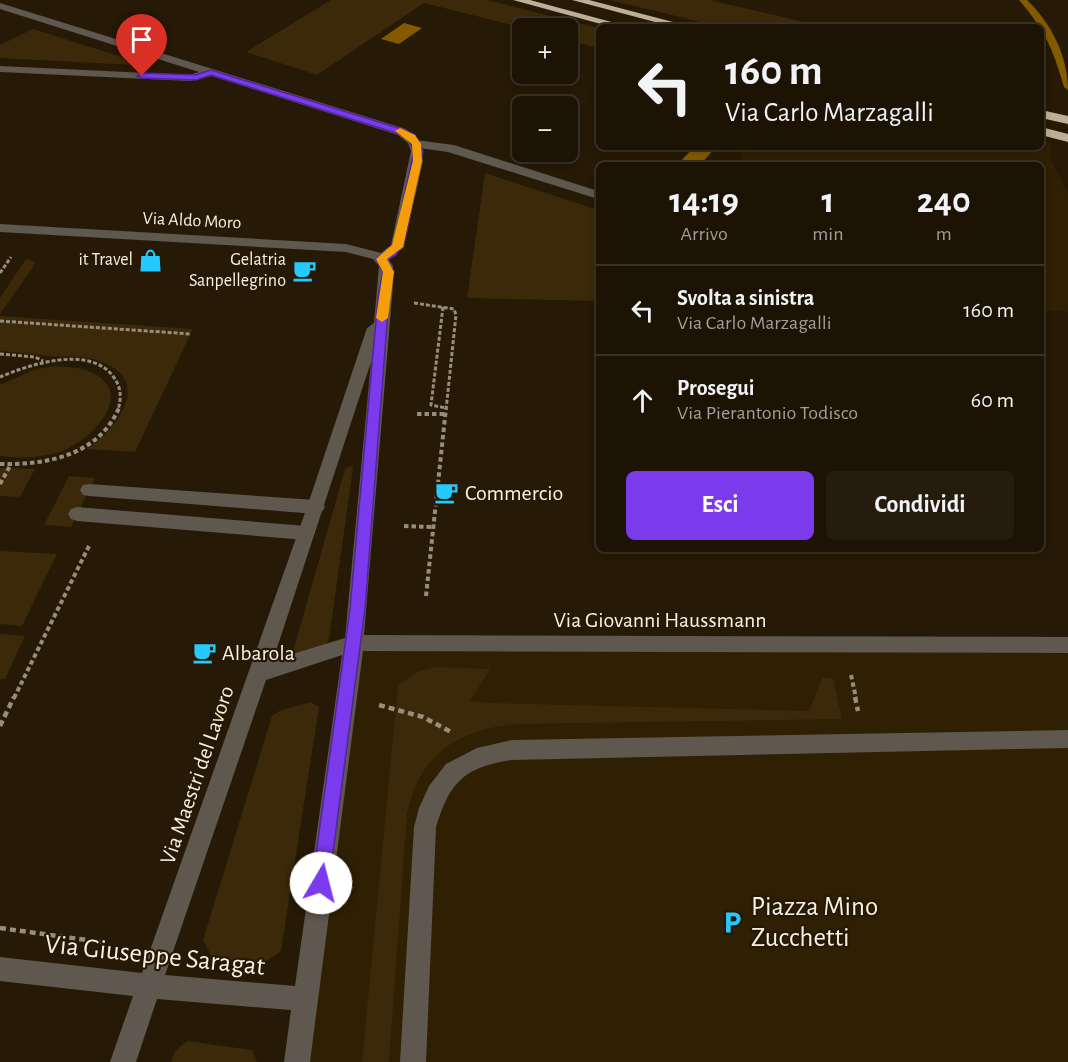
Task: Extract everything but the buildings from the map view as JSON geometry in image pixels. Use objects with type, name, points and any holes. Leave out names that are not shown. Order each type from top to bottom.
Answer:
[{"type":"highway","points":[[518,0],[613,24]]},
{"type":"highway","points":[[577,0],[675,24]]},
{"type":"highway","points":[[1044,115],[1068,120]]},
{"type":"highway","points":[[1046,133],[1068,138]]},
{"type":"street","points":[[0,6],[402,132],[411,137],[416,144],[417,161],[400,240],[392,252],[381,259]]},
{"type":"street","points":[[0,69],[189,78],[211,72]]},
{"type":"street","points":[[416,144],[450,148],[596,194]]},
{"type":"street","name":"Via Aldo Moro","points":[[0,228],[346,248],[381,259]]},
{"type":"street","name":"Via Maestri del Lavoro","points":[[297,1062],[354,643],[388,272],[381,259]]},
{"type":"street","name":"Via Maestri del Lavoro","points":[[123,1062],[316,507],[384,298]]},
{"type":"street","points":[[89,490],[316,507]]},
{"type":"street","points":[[77,514],[306,532]]},
{"type":"street","name":"Via Giovanni Haussmann","points":[[257,674],[354,643],[1068,645]]},
{"type":"street","points":[[413,1062],[425,827],[431,802],[440,784],[457,766],[483,754],[512,750],[1068,739]]},
{"type":"street","name":"Via Giuseppe Saragat","points":[[0,969],[148,986],[305,999]]},
{"type":"path","points":[[384,298],[454,309],[456,315],[426,596]]},
{"type":"path","points":[[443,307],[431,405],[446,408]]},
{"type":"path","points":[[0,321],[190,334]]},
{"type":"path","points":[[0,354],[35,357],[43,361]]},
{"type":"path","points":[[0,377],[19,368],[43,361],[69,359],[91,363],[108,371],[119,384],[121,400],[115,418],[100,435],[79,449],[52,460],[24,465],[0,464]]},
{"type":"path","points":[[417,414],[446,414]]},
{"type":"path","points":[[0,484],[11,464]]},
{"type":"path","points":[[404,526],[434,527]]},
{"type":"path","points":[[0,726],[90,545]]},
{"type":"path","points":[[844,645],[865,743]]},
{"type":"path","points":[[346,698],[423,717],[447,729],[483,754]]},
{"type":"shaded area","points":[[331,0],[487,0],[558,18],[512,18],[512,25],[424,3],[317,75],[246,52]]},
{"type":"shaded area","points":[[610,0],[709,0],[813,24],[709,24]]},
{"type":"shaded area","points":[[404,23],[422,28],[399,44],[381,39]]},
{"type":"shaded area","points":[[578,23],[596,27],[596,47],[578,43]]},
{"type":"shaded area","points":[[33,29],[138,62],[134,65],[0,58],[0,45]]},
{"type":"shaded area","points":[[1044,142],[1052,143],[1049,156],[1068,193],[1068,312],[1044,310],[1044,162],[743,162],[739,150],[1044,150]]},
{"type":"shaded area","points":[[691,150],[713,150],[703,162],[682,160]]},
{"type":"shaded area","points":[[485,173],[596,209],[596,301],[467,298]]},
{"type":"shaded area","points":[[26,259],[35,262],[33,267],[0,314],[0,298]]},
{"type":"shaded area","points":[[0,316],[193,329],[135,452],[87,449],[110,428],[126,403],[128,390],[124,378],[114,368],[89,358],[0,351]]},
{"type":"shaded area","points":[[54,366],[87,370],[104,380],[110,390],[107,413],[90,433],[69,448],[35,457],[0,456],[0,385],[33,370]]},
{"type":"shaded area","points":[[350,466],[353,468],[329,639],[326,644],[292,655],[345,469]]},
{"type":"shaded area","points":[[0,468],[35,469],[20,497],[0,496]]},
{"type":"shaded area","points":[[69,476],[95,478],[71,527],[44,525]]},
{"type":"shaded area","points":[[0,551],[57,554],[22,626],[0,624]]},
{"type":"shaded area","points":[[0,634],[25,636],[5,679],[0,679]]},
{"type":"shaded area","name":"Piazza Mino Zucchetti","points":[[357,647],[1068,651],[1068,1062],[307,1062]]},
{"type":"shaded area","points":[[436,667],[490,669],[470,701],[491,703],[809,711],[822,678],[833,678],[842,719],[516,724],[476,732],[444,749],[421,775],[407,814],[389,1062],[362,1062],[398,685],[419,671]]},
{"type":"shaded area","points":[[310,702],[319,707],[281,951],[262,964],[213,959],[203,940],[272,716],[279,711]]},
{"type":"shaded area","points":[[187,1041],[252,1050],[257,1062],[171,1062],[175,1051]]},
{"type":"waterway","points":[[1023,0],[1043,24]]},
{"type":"waterway","points":[[1044,26],[1052,40],[1068,87]]},
{"type":"slow traffic","points":[[382,318],[388,272],[386,264],[381,259],[392,252],[400,240],[418,151],[411,137],[400,131]]},
{"type":"place","name":"it Travel","points":[[151,260]]},
{"type":"place","name":"Gelatria Sanpellegrino","points":[[304,270]]},
{"type":"place","name":"Commercio","points":[[447,493]]},
{"type":"place","name":"Albarola","points":[[204,653]]},
{"type":"place","name":"Piazza Mino Zucchetti","points":[[733,922]]},
{"type":"route","points":[[142,76],[196,78],[211,72],[402,132],[411,137],[418,151],[400,240],[392,252],[381,259],[386,264],[388,272],[357,609],[321,883]]}]
